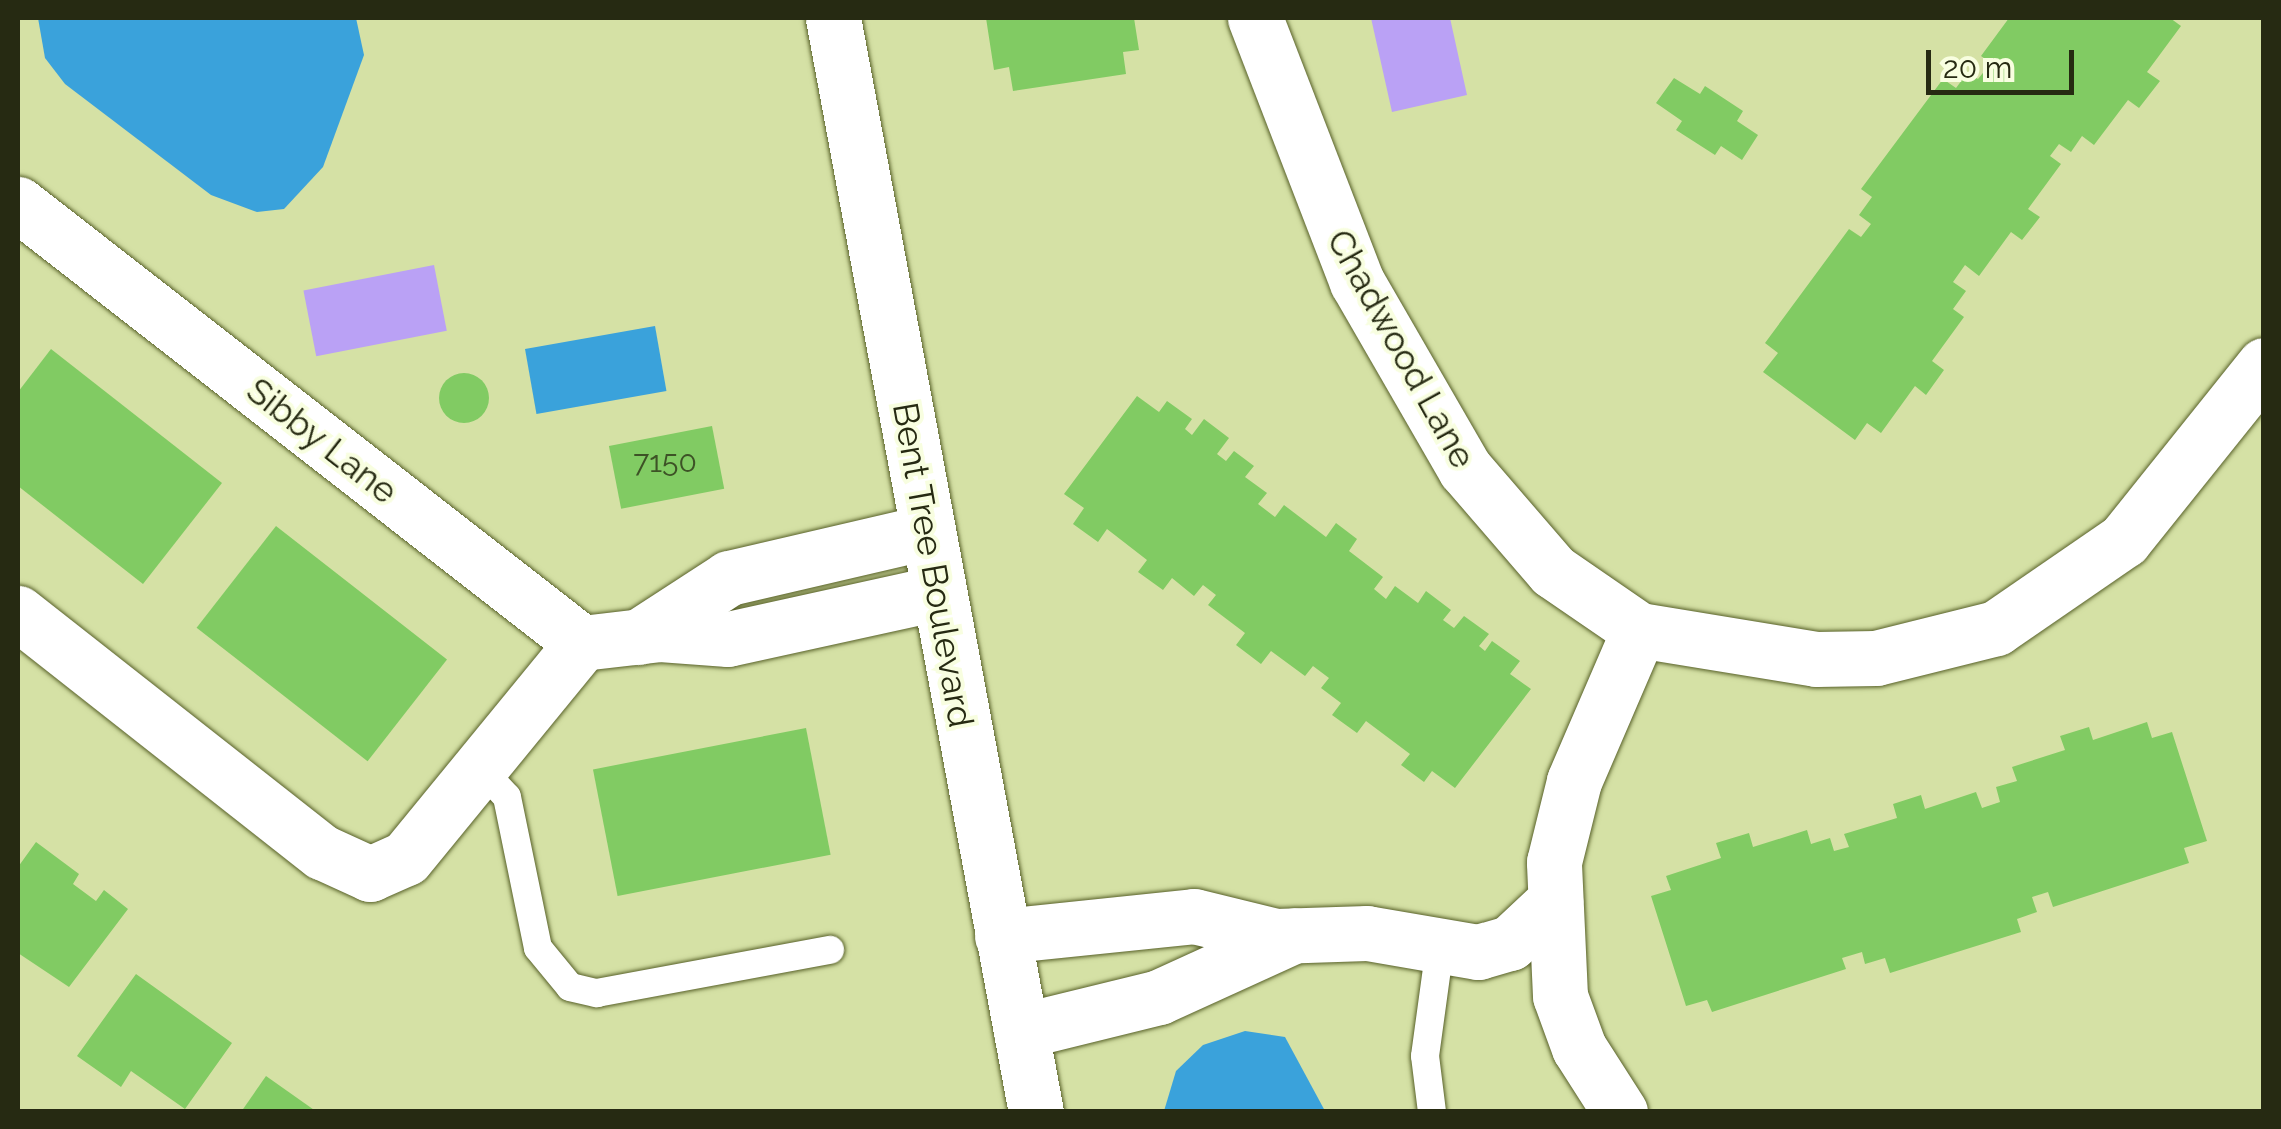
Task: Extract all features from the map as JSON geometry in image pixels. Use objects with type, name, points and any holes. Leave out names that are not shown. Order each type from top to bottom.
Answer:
[{"type":"street","name":"Bent Tree Boulevard","points":[[832,18],[1036,1112]]},
{"type":"street","name":"Chadwood Lane","points":[[1255,18],[1358,282],[1458,457],[1553,571],[1639,630]]},
{"type":"street","name":"Sibby Lane","points":[[18,204],[582,642]]},
{"type":"street","points":[[1620,1112],[1564,1009],[1554,901],[1564,810],[1639,630],[1816,660],[1876,658],[1996,628],[2124,540],[2264,365]]},
{"type":"street","points":[[638,636],[730,578],[926,532]]},
{"type":"street","points":[[18,613],[322,852],[361,872],[397,866],[582,642],[638,636],[728,640],[938,593]]},
{"type":"street","points":[[1021,1031],[1159,997],[1295,935],[1334,930],[1440,946],[1498,948],[1554,901]]},
{"type":"street","points":[[1002,936],[1194,916],[1295,935]]},
{"type":"lane","points":[[478,766],[507,796],[538,948],[570,987],[608,992],[830,950]]},
{"type":"lane","points":[[1432,1112],[1424,1056],[1440,946]]},
{"type":"shaded area","points":[[1371,18],[1450,18],[1467,95],[1392,112]]},
{"type":"shaded area","points":[[434,265],[447,331],[316,356],[303,290]]},
{"type":"water","points":[[38,18],[356,18],[364,55],[323,167],[284,209],[257,212],[211,195],[65,84],[45,58]]},
{"type":"water","points":[[655,326],[666,391],[536,414],[525,349]]},
{"type":"water","points":[[1245,1031],[1285,1037],[1325,1111],[1164,1111],[1176,1071],[1203,1045]]},
{"type":"building","points":[[986,18],[1134,18],[1139,50],[1123,52],[1126,74],[1013,91],[1009,67],[994,70]]},
{"type":"building","points":[[2009,18],[2170,18],[2181,26],[2147,72],[2160,81],[2139,108],[2128,100],[2094,145],[2082,136],[2071,152],[2059,144],[2050,156],[2061,164],[2028,209],[2040,217],[2022,240],[2011,232],[1979,276],[1965,265],[1953,282],[1966,291],[1953,309],[1964,317],[1932,361],[1944,370],[1926,395],[1915,386],[1881,433],[1867,423],[1855,440],[1763,372],[1778,353],[1765,343],[1849,229],[1861,237],[1871,224],[1859,215],[1872,197],[1861,189],[1943,79],[1956,88],[1968,72],[1978,79],[1991,63],[1981,56]]},
{"type":"building","points":[[1674,78],[1700,94],[1705,86],[1743,111],[1737,121],[1758,135],[1742,160],[1721,146],[1715,155],[1676,130],[1682,121],[1656,103]]},
{"type":"building","points":[[51,349],[222,483],[143,584],[18,486],[18,392]]},
{"type":"building","points":[[464,373],[482,380],[489,398],[482,416],[464,423],[446,416],[439,398],[446,380]]},
{"type":"building","points":[[1137,396],[1159,412],[1167,401],[1192,419],[1185,429],[1192,435],[1204,419],[1229,438],[1217,454],[1226,461],[1234,451],[1254,466],[1245,477],[1267,493],[1258,504],[1275,517],[1284,505],[1326,537],[1336,523],[1357,539],[1349,551],[1383,577],[1374,589],[1386,599],[1395,586],[1418,603],[1426,591],[1451,610],[1443,620],[1454,628],[1464,616],[1489,634],[1479,646],[1485,651],[1492,641],[1520,661],[1510,674],[1531,689],[1455,788],[1432,771],[1424,782],[1401,765],[1410,754],[1366,721],[1357,733],[1332,715],[1341,703],[1321,688],[1329,678],[1313,666],[1305,676],[1271,651],[1261,664],[1236,645],[1245,633],[1208,605],[1216,595],[1203,585],[1194,596],[1172,578],[1163,590],[1138,572],[1147,560],[1107,529],[1098,542],[1073,524],[1084,508],[1064,494]]},
{"type":"building","points":[[712,426],[724,489],[621,509],[609,446]]},
{"type":"building","points":[[276,526],[447,660],[368,761],[197,628]]},
{"type":"building","points":[[2147,722],[2152,738],[2172,732],[2207,841],[2184,848],[2189,863],[2053,907],[2048,892],[2032,897],[2037,912],[2017,919],[2021,932],[1890,973],[1885,958],[1865,964],[1862,952],[1842,958],[1846,969],[1712,1012],[1707,1000],[1686,1006],[1651,896],[1671,890],[1666,876],[1721,858],[1716,843],[1749,833],[1753,847],[1807,830],[1811,844],[1830,838],[1834,851],[1849,847],[1844,834],[1897,818],[1893,804],[1921,795],[1925,809],[1976,792],[1982,808],[2000,802],[1996,787],[2017,781],[2012,767],[2065,750],[2060,736],[2089,727],[2093,740]]},
{"type":"building","points":[[806,728],[831,855],[618,896],[593,769]]},
{"type":"building","points":[[36,842],[79,874],[73,884],[96,901],[104,890],[128,909],[69,987],[18,953],[18,867]]},
{"type":"building","points":[[136,974],[232,1043],[185,1109],[131,1071],[121,1087],[77,1056]]},
{"type":"building","points":[[266,1076],[317,1112],[241,1112]]}]
